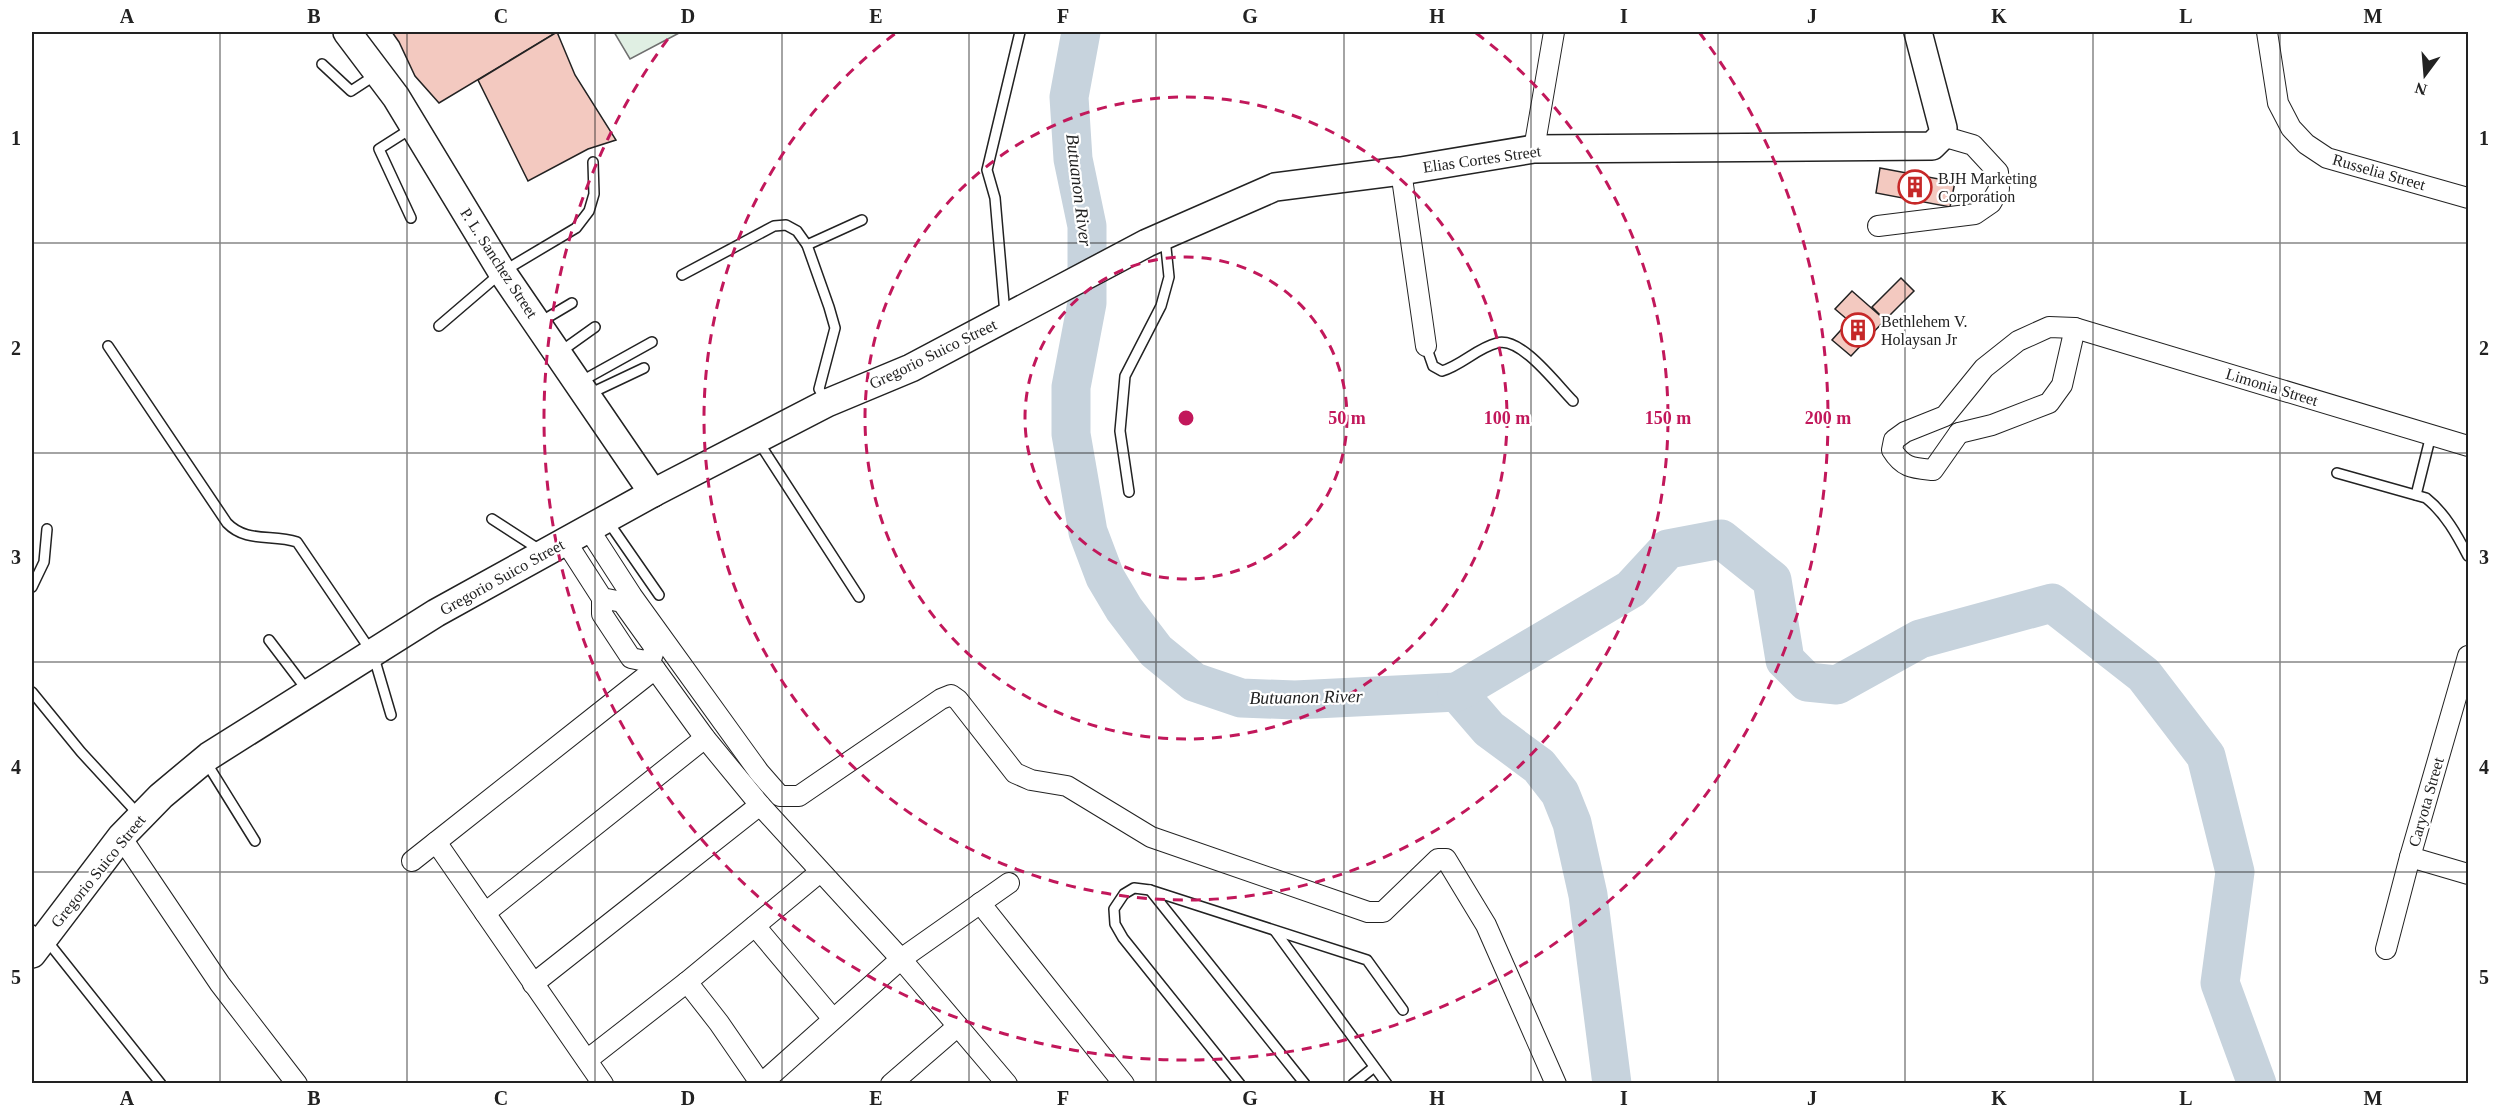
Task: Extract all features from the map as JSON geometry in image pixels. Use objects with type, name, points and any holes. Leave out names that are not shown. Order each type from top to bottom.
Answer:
[{"type":"street","name":"P. L. Sanchez Street","points":[[347,32],[379,73],[502,272],[653,492]]},
{"type":"street","points":[[1534,150],[1554,32]]},
{"type":"street","points":[[1878,226],[1975,214],[1991,203],[1999,189],[1998,172],[1973,145],[1942,136],[1941,119],[1918,32]]},
{"type":"street","name":"Russelia Street","points":[[2267,32],[2278,103],[2291,128],[2306,144],[2327,158],[2469,198]]},
{"type":"street","name":"Elias Cortes Street","points":[[1044,298],[1156,239],[1275,187],[1401,171],[1534,150],[1932,146],[1942,136]]},
{"type":"street","points":[[1401,171],[1425,346]]},
{"type":"street","name":"Gregorio Suico Street","points":[[36,940],[140,817],[204,760],[309,693],[436,613],[653,492],[827,403],[911,368],[1044,298]]},
{"type":"street","name":"Limonia Street","points":[[1945,416],[1984,368],[2018,341],[2049,327],[2075,328],[2469,446]]},
{"type":"street","points":[[1959,433],[1945,416],[1905,432],[1894,440],[1892,450],[1899,461],[1910,468],[1933,470],[1959,433],[1992,425],[2049,403],[2062,385],[2075,328]]},
{"type":"street","points":[[412,861],[652,665],[655,648],[622,602],[602,598],[576,535]]},
{"type":"street","points":[[576,535],[632,596],[759,772],[780,796],[799,796],[941,699],[951,695],[958,700],[1015,773],[1023,778],[1067,786],[1151,837],[1368,912],[1383,912],[1438,859],[1446,859],[1486,925],[1556,1083]]},
{"type":"street","points":[[652,665],[705,738],[760,805],[901,959],[1007,1083]]},
{"type":"street","name":"Caryota Street","points":[[2386,949],[2410,857],[2467,667]]},
{"type":"street","points":[[485,913],[705,738]]},
{"type":"street","points":[[533,984],[760,805]]},
{"type":"street","points":[[121,837],[220,984],[297,1083]]},
{"type":"street","points":[[436,842],[603,1083]]},
{"type":"street","points":[[2410,857],[2469,874]]},
{"type":"street","points":[[587,1060],[687,982],[820,872]]},
{"type":"street","points":[[687,982],[761,1083],[901,959],[1009,883]]},
{"type":"street","points":[[980,903],[1124,1083]]},
{"type":"street","points":[[755,926],[833,1019]]},
{"type":"street","points":[[891,1083],[958,1026]]},
{"type":"lane","points":[[1005,319],[994,198],[987,170],[1020,32]]},
{"type":"lane","points":[[322,64],[351,91],[379,73]]},
{"type":"lane","points":[[411,218],[379,149],[414,127]]},
{"type":"lane","points":[[439,326],[502,272],[576,228],[585,218],[594,194],[593,162]]},
{"type":"lane","points":[[807,245],[862,220]]},
{"type":"lane","points":[[682,275],[774,226],[786,225],[797,231],[807,245],[835,328],[819,389],[827,403]]},
{"type":"lane","points":[[1129,492],[1120,431],[1125,376],[1161,306],[1169,277],[1156,239]]},
{"type":"lane","points":[[537,323],[572,303]]},
{"type":"lane","points":[[558,354],[595,327]]},
{"type":"lane","points":[[582,389],[652,342]]},
{"type":"lane","points":[[1425,346],[1433,366],[1442,371],[1496,343],[1511,344],[1531,357],[1573,401]]},
{"type":"lane","points":[[108,346],[227,523],[235,531],[246,536],[281,537],[297,542],[373,654],[391,715]]},
{"type":"lane","points":[[582,389],[644,368]]},
{"type":"lane","points":[[2416,495],[2431,435]]},
{"type":"lane","points":[[757,439],[859,597]]},
{"type":"lane","points":[[2337,473],[2426,498],[2437,507],[2469,556]]},
{"type":"lane","points":[[492,519],[576,535],[658,595]]},
{"type":"lane","points":[[32,587],[45,562],[47,529]]},
{"type":"lane","points":[[269,640],[309,693]]},
{"type":"lane","points":[[32,692],[81,752],[140,817]]},
{"type":"lane","points":[[204,760],[255,841]]},
{"type":"lane","points":[[1240,1083],[1123,938],[1115,924],[1114,909],[1124,894],[1134,888],[1150,890],[1367,960],[1403,1010]]},
{"type":"lane","points":[[1150,890],[1305,1083]]},
{"type":"lane","points":[[1275,931],[1387,1083]]},
{"type":"lane","points":[[36,940],[161,1083]]},
{"type":"lane","points":[[1353,1083],[1374,1068]]},
{"type":"green space","points":[[614,32],[681,32],[630,59]]},
{"type":"building","points":[[392,32],[557,32],[439,103],[415,76]]},
{"type":"building","points":[[557,32],[575,75],[616,140],[588,149],[528,181],[478,80]]},
{"type":"building","name":"BJH Marketing Corporation","points":[[1880,168],[1955,182],[1950,207],[1876,193]]},
{"type":"building","points":[[1901,278],[1914,291],[1885,320],[1872,307]]},
{"type":"building","name":"Bethlehem V. Holaysan Jr","points":[[1852,291],[1885,320],[1851,356],[1832,340],[1849,321],[1835,309]]},
{"type":"waterway","name":"Butuanon River","points":[[1081,32],[1069,97],[1073,159],[1087,226],[1087,303],[1071,387],[1071,434],[1088,532],[1105,577],[1124,609],[1156,651],[1194,682],[1241,698],[1295,700],[1457,692],[1489,729],[1539,766],[1560,793],[1572,823],[1588,895],[1612,1084]]},
{"type":"waterway","points":[[1457,692],[1631,589],[1668,549],[1721,539],[1772,580],[1785,660],[1807,682],[1837,685],[1920,639],[2052,603],[2144,675],[2206,756],[2235,872],[2220,983],[2257,1084]]},
{"type":"place","name":"BJH Marketing Corporation","points":[[1915,187]]},
{"type":"place","name":"Bethlehem V. Holaysan Jr","points":[[1858,330]]}]
